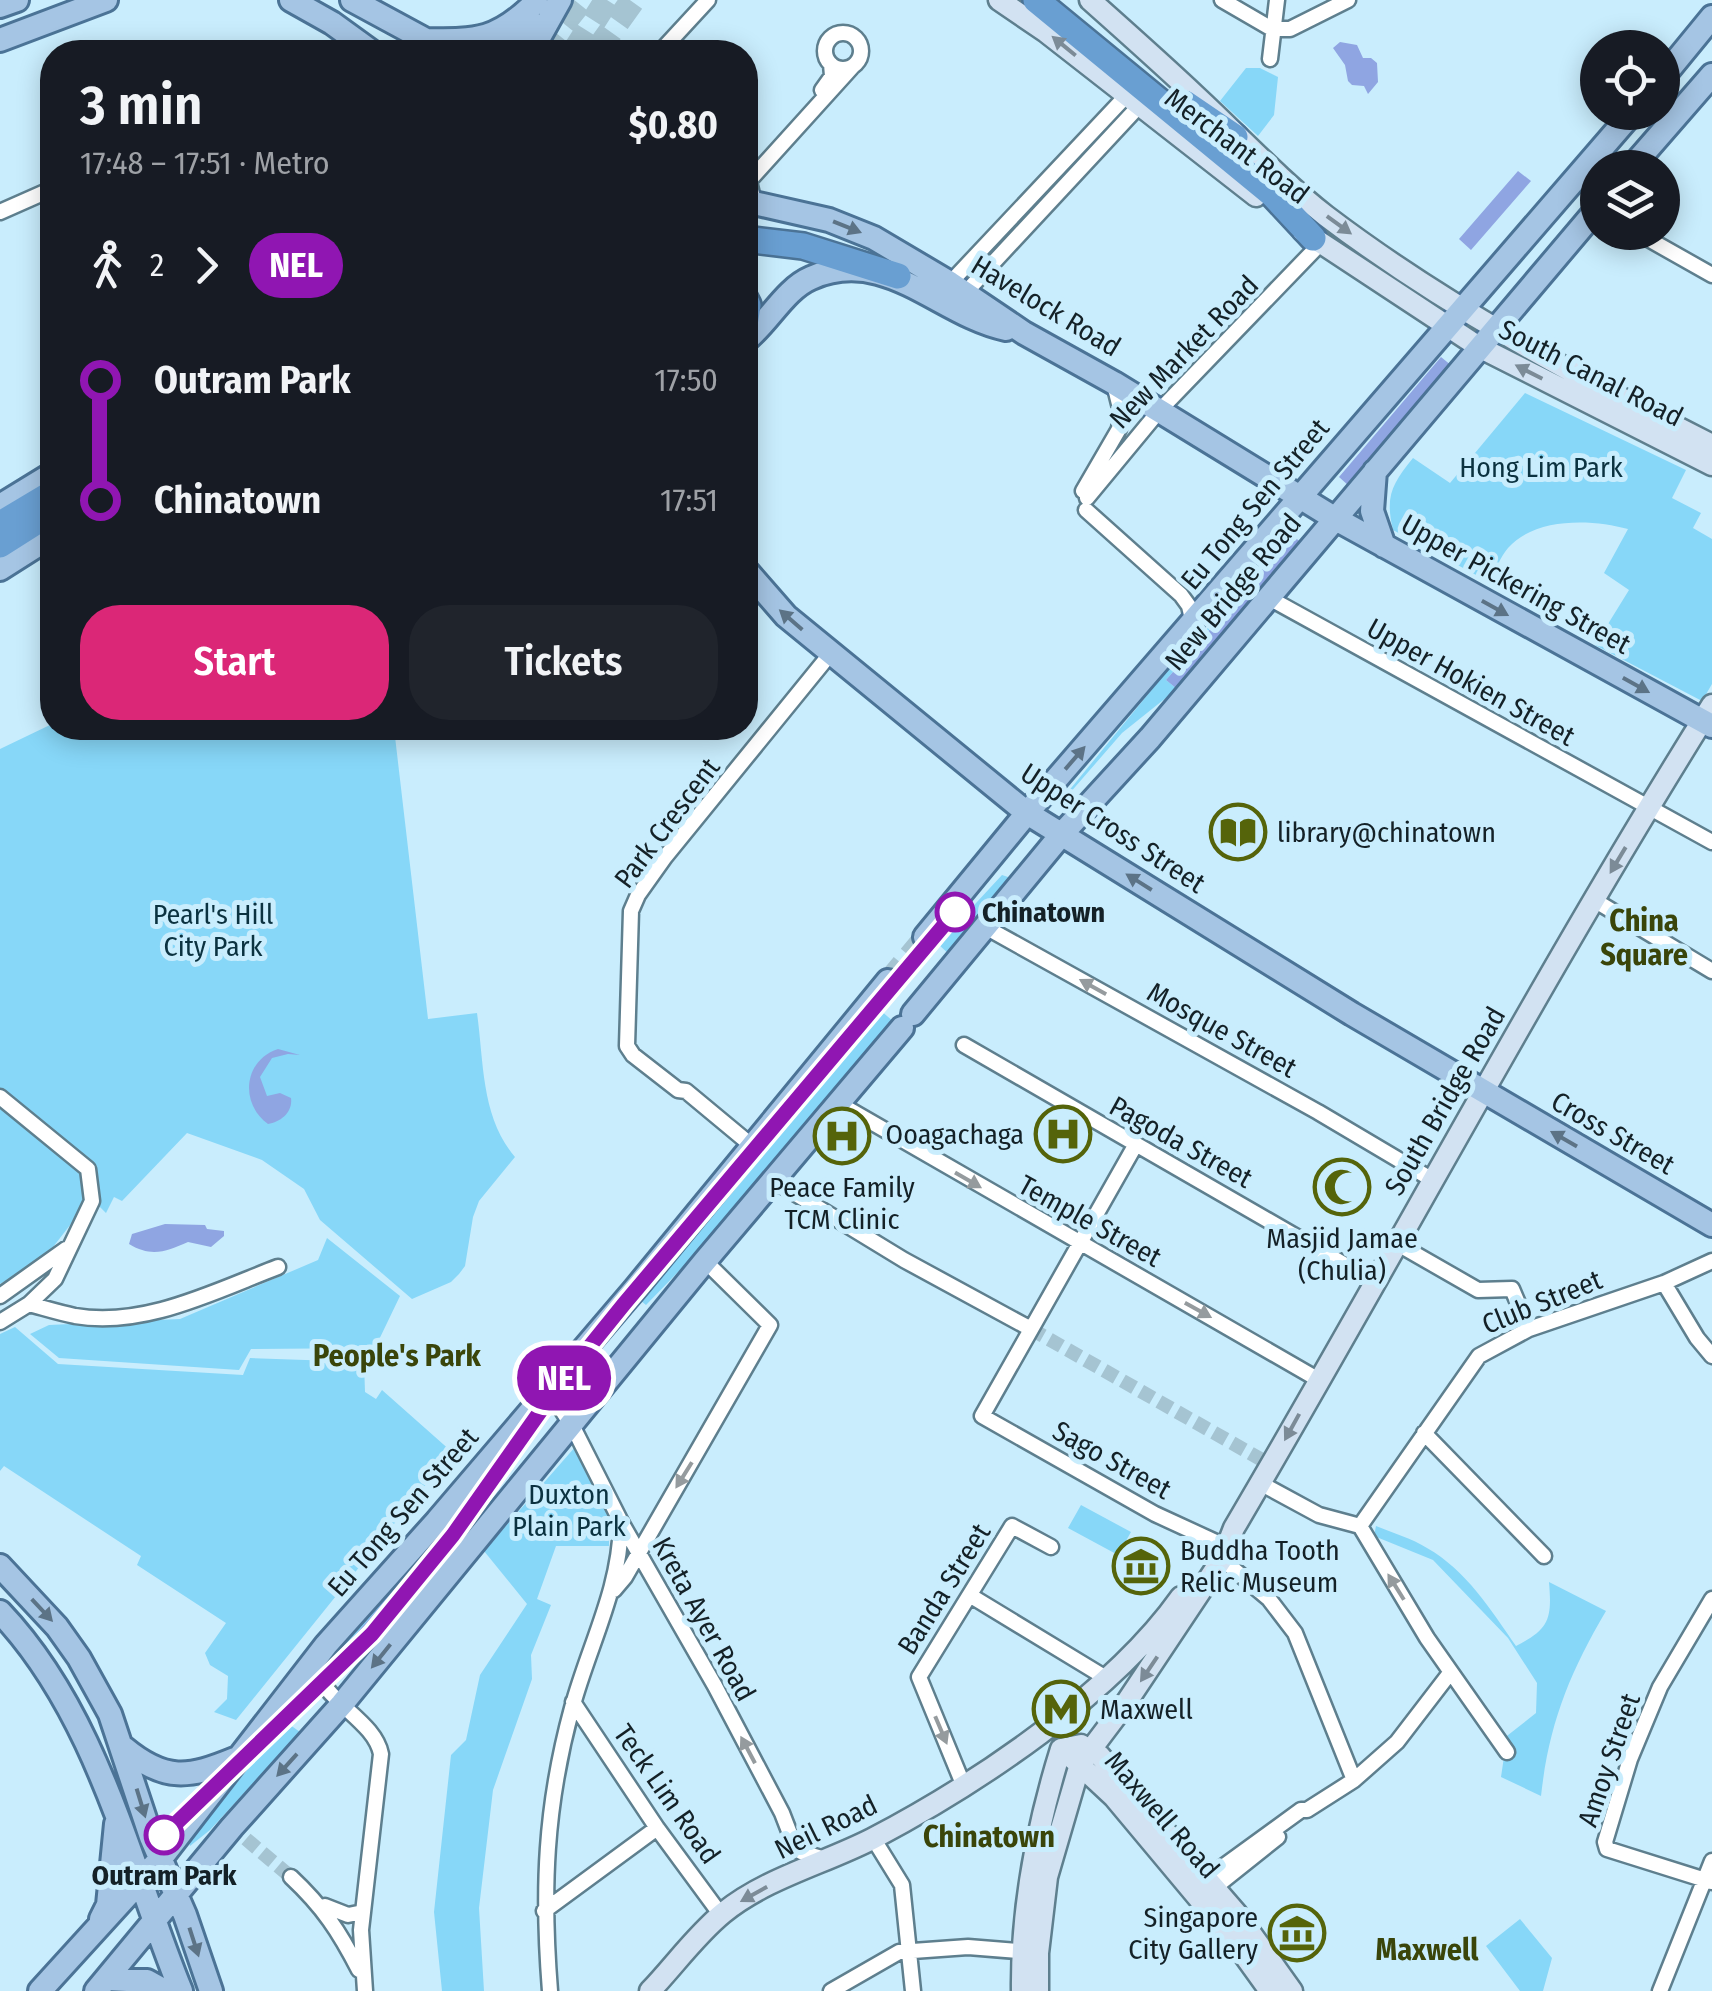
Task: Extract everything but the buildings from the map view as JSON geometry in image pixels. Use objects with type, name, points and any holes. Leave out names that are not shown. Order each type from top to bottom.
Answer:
[{"type":"highway","points":[[1036,0],[1272,194],[1316,241]]},
{"type":"highway","points":[[1062,0],[1192,109],[1235,137]]},
{"type":"highway","points":[[758,241],[802,246],[898,276]]},
{"type":"highway","points":[[0,524],[40,500]]},
{"type":"highway","points":[[0,546],[40,520]]},
{"type":"main road","points":[[0,6],[17,0]]},
{"type":"main road","points":[[0,40],[106,0]]},
{"type":"main road","points":[[292,0],[355,40]]},
{"type":"main road","points":[[352,0],[426,40],[490,37],[518,21],[537,1]]},
{"type":"main road","points":[[543,40],[560,0]]},
{"type":"main road","name":"Merchant Road","points":[[999,0],[1316,241],[1455,317]]},
{"type":"main road","name":"Merchant Road","points":[[1090,0],[1200,99],[1235,137],[1324,214],[1455,317]]},
{"type":"main road","points":[[515,40],[537,1]]},
{"type":"main road","points":[[1680,56],[1712,17]]},
{"type":"main road","points":[[1648,150],[1708,86],[1680,82]]},
{"type":"main road","name":"Eu Tong Sen Street","points":[[926,937],[1027,813],[1618,130]]},
{"type":"main road","name":"Havelock Road","points":[[758,204],[857,230],[1301,498]]},
{"type":"main road","points":[[1535,226],[1534,236],[1539,244],[1566,244]]},
{"type":"main road","name":"New Bridge Road","points":[[102,1985],[176,1894],[239,1833],[664,1310],[1061,835],[1150,738],[1580,230]]},
{"type":"main road","points":[[758,332],[796,288],[812,278],[845,270],[898,276],[968,317],[1024,333]]},
{"type":"main road","name":"South Canal Road","points":[[1455,317],[1712,465]]},
{"type":"main road","points":[[1487,338],[1569,373],[1712,444]]},
{"type":"main road","points":[[1375,471],[1372,511],[1384,546]]},
{"type":"main road","points":[[0,506],[40,481]]},
{"type":"main road","name":"Upper Pickering Street","points":[[1301,498],[1709,718]]},
{"type":"main road","points":[[0,569],[40,544]]},
{"type":"main road","name":"Upper Cross Street","points":[[758,584],[781,611],[831,654],[1027,813],[1484,1092]]},
{"type":"main road","name":"South Bridge Road","points":[[1030,1952],[1046,1878],[1086,1757],[1234,1528],[1594,900],[1709,718]]},
{"type":"main road","points":[[981,870],[1010,868],[1028,879]]},
{"type":"main road","name":"Eu Tong Sen Street","points":[[40,1991],[162,1857],[313,1662],[627,1298],[888,981]]},
{"type":"main road","name":"Cross Street","points":[[1484,1092],[1712,1225]]},
{"type":"main road","points":[[627,1298],[630,1311],[642,1316],[650,1318],[664,1310]]},
{"type":"main road","name":"South Bridge Road","points":[[1042,1731],[1158,1629],[1218,1551]]},
{"type":"main road","points":[[0,1566],[57,1627],[110,1714],[151,1837],[211,1991]]},
{"type":"main road","points":[[0,1612],[20,1633],[70,1710],[116,1815],[181,1991]]},
{"type":"main road","name":"Maxwell Road","points":[[1042,1731],[1061,1749],[1086,1757],[1114,1797],[1203,1889],[1292,1991]]},
{"type":"main road","name":"Neil Road","points":[[650,1991],[721,1915],[756,1891],[873,1838],[997,1764],[1042,1731]]},
{"type":"main road","points":[[124,1748],[142,1763],[178,1775],[198,1774],[237,1759]]},
{"type":"main road","points":[[1022,1991],[1030,1952],[1034,1862],[1061,1749]]},
{"type":"main road","points":[[86,1940],[108,1905],[116,1815]]},
{"type":"main road","name":"Maxwell Road","points":[[1203,1889],[1270,1991]]},
{"type":"main road","points":[[1030,1952],[1038,1991]]},
{"type":"main road","points":[[102,1985],[147,1982],[165,1991]]},
{"type":"street","points":[[671,40],[708,0]]},
{"type":"street","points":[[1222,0],[1275,14],[1290,29],[1348,0]]},
{"type":"street","points":[[1270,59],[1275,14]]},
{"type":"street","points":[[758,172],[853,66],[861,56],[861,46],[855,37],[846,33],[832,37],[826,46],[826,56],[842,69],[853,66]]},
{"type":"street","points":[[758,159],[829,82],[832,64]]},
{"type":"street","points":[[958,288],[990,241],[1095,128],[1132,101]]},
{"type":"street","points":[[958,288],[1002,252],[1108,139],[1132,101]]},
{"type":"street","points":[[1095,128],[1108,139]]},
{"type":"street","points":[[1042,186],[1054,196]]},
{"type":"street","points":[[0,212],[40,194]]},
{"type":"street","points":[[1012,218],[1024,228]]},
{"type":"street","points":[[990,241],[1002,252]]},
{"type":"street","name":"New Market Road","points":[[1085,501],[1159,411],[1316,241]]},
{"type":"street","points":[[1668,250],[1712,275]]},
{"type":"street","name":"New Market Road","points":[[1085,501],[1119,429],[1121,412],[1114,383]]},
{"type":"street","points":[[1085,501],[1182,596],[1189,606],[1192,624]]},
{"type":"street","name":"Upper Hokien Street","points":[[1269,598],[1712,842]]},
{"type":"street","name":"Park Crescent","points":[[749,1148],[680,1098],[678,1090],[627,1046],[631,911],[665,857],[831,654]]},
{"type":"street","points":[[1594,900],[1712,971]]},
{"type":"street","name":"Mosque Street","points":[[987,928],[1318,1112],[1431,1180]]},
{"type":"street","name":"Pagoda Street","points":[[964,1044],[1374,1282]]},
{"type":"street","points":[[0,1096],[88,1169],[92,1201],[54,1279],[29,1304],[0,1322]]},
{"type":"street","name":"Temple Street","points":[[838,1103],[1318,1380]]},
{"type":"street","points":[[787,1162],[782,1185],[904,1260],[1031,1329],[1136,1144]]},
{"type":"street","points":[[769,1184],[840,1222]]},
{"type":"street","points":[[1396,1243],[1478,1290],[1512,1289],[1529,1329]]},
{"type":"street","points":[[0,1296],[70,1246]]},
{"type":"street","points":[[612,1594],[639,1554],[770,1325],[705,1261]]},
{"type":"street","name":"Club Street","points":[[1360,1526],[1478,1356],[1529,1329],[1664,1283],[1712,1261]]},
{"type":"street","points":[[29,1304],[86,1317],[142,1314],[187,1302],[278,1267]]},
{"type":"street","points":[[1664,1283],[1712,1356]]},
{"type":"street","name":"Sago Street","points":[[1031,1329],[982,1416],[1218,1551],[1269,1599],[1295,1634],[1354,1780]]},
{"type":"street","name":"Kreta Ayer Road","points":[[548,1388],[724,1703],[794,1844],[810,1856],[827,1859]]},
{"type":"street","points":[[1424,1432],[1544,1556]]},
{"type":"street","points":[[1260,1483],[1319,1515],[1360,1526],[1450,1672],[1507,1752]]},
{"type":"street","points":[[550,1991],[544,1878],[554,1792],[574,1702],[612,1594],[621,1522],[638,1527],[655,1522]]},
{"type":"street","name":"Banda Street","points":[[964,1784],[919,1678],[1012,1526],[1051,1547]]},
{"type":"street","points":[[971,1596],[1106,1678]]},
{"type":"street","name":"Amoy Street","points":[[1703,1879],[1607,1849],[1605,1842],[1630,1759],[1660,1688],[1712,1599]]},
{"type":"street","points":[[313,1662],[319,1682],[374,1737],[380,1754],[361,1930],[365,1991]]},
{"type":"street","points":[[1203,1889],[1306,1816],[1307,1810],[1354,1780],[1397,1742],[1450,1672]]},
{"type":"street","name":"Teck Lim Road","points":[[574,1702],[656,1828],[721,1915]]},
{"type":"street","points":[[544,1911],[656,1828]]},
{"type":"street","points":[[873,1838],[902,1885],[913,1991]]},
{"type":"street","points":[[1660,1991],[1712,1860]]},
{"type":"street","points":[[294,1880],[320,1904],[339,1930],[362,1975]]},
{"type":"street","points":[[320,1904],[342,1914],[363,1912]]},
{"type":"street","points":[[339,1930],[348,1936],[361,1930]]},
{"type":"street","points":[[831,1991],[897,1952],[968,1947],[1030,1952]]},
{"type":"green space","points":[[1246,68],[1260,68],[1278,77],[1274,115],[1258,136],[1220,101]]},
{"type":"green space","name":"Hong Lim Park","points":[[1525,393],[1686,470],[1672,498],[1701,513],[1693,528],[1712,539],[1712,684],[1702,701],[1595,645],[1629,590],[1604,573],[1628,529],[1581,522],[1533,531],[1508,548],[1489,582],[1393,530],[1392,491],[1413,458],[1450,483]]},
{"type":"green space","points":[[1233,602],[1166,680],[1177,689],[1122,733],[1067,793],[1172,665]]},
{"type":"green space","name":"Pearl's Hill City Park","points":[[40,730],[40,740],[395,740],[428,1019],[477,1013],[490,1107],[515,1157],[479,1201],[465,1266],[451,1282],[412,1299],[320,1220],[304,1189],[262,1160],[187,1133],[122,1201],[114,1197],[106,1213],[96,1203],[97,1184],[92,1167],[0,1091],[0,749]]},
{"type":"green space","points":[[1002,875],[1011,878],[1012,883],[950,955],[938,944]]},
{"type":"green space","points":[[880,1010],[894,1022],[709,1240],[646,1305],[635,1296]]},
{"type":"green space","points":[[0,1105],[81,1169],[86,1191],[77,1216],[43,1260],[0,1284]]},
{"type":"green space","points":[[327,1238],[400,1296],[375,1348],[251,1349],[239,1370],[59,1358],[30,1334],[49,1325],[180,1319],[318,1260]]},
{"type":"green space","points":[[15,1327],[58,1364],[243,1375],[250,1358],[364,1362],[365,1392],[376,1399],[382,1390],[452,1452],[236,1720],[214,1712],[227,1699],[228,1676],[210,1665],[205,1653],[226,1623],[137,1565],[141,1556],[4,1466],[0,1471],[0,1334]]},
{"type":"green space","name":"Duxton Plain Park","points":[[576,1446],[609,1514],[609,1546],[556,1546],[537,1599],[551,1605],[531,1655],[532,1679],[493,1790],[479,1908],[484,1991],[442,1991],[434,1912],[451,1755],[466,1740],[480,1675],[527,1604],[484,1551]]},
{"type":"green space","points":[[488,1478],[500,1487],[363,1647],[344,1662],[302,1712],[293,1713],[293,1705]]},
{"type":"green space","points":[[1081,1505],[1131,1532],[1118,1555],[1068,1528]]},
{"type":"green space","points":[[1376,1526],[1421,1544],[1454,1568],[1477,1592],[1516,1646],[1536,1634],[1546,1621],[1549,1582],[1606,1611],[1563,1700],[1549,1746],[1541,1796],[1501,1777],[1503,1739],[1536,1713],[1537,1683],[1508,1638],[1433,1560],[1374,1536]]},
{"type":"green space","points":[[286,1722],[300,1732],[210,1830],[190,1846],[189,1842]]},
{"type":"green space","points":[[1520,1919],[1552,1958],[1543,1991],[1520,1991],[1486,1946]]},
{"type":"shaded area","points":[[1340,42],[1357,45],[1363,58],[1377,63],[1378,82],[1368,94],[1364,86],[1348,81],[1345,65],[1333,48]]},
{"type":"shaded area","points":[[1518,171],[1531,181],[1471,250],[1459,239]]},
{"type":"shaded area","points":[[1441,357],[1452,366],[1349,486],[1339,477]]},
{"type":"shaded area","points":[[1292,535],[1303,544],[1177,689],[1166,680]]},
{"type":"shaded area","points":[[278,1049],[300,1055],[272,1058],[260,1077],[267,1096],[280,1093],[291,1098],[285,1116],[268,1124],[253,1105],[249,1083],[258,1062]]},
{"type":"shaded area","points":[[165,1224],[205,1225],[207,1229],[224,1231],[224,1236],[211,1247],[188,1242],[159,1252],[129,1244],[132,1234]]},
{"type":"shaded area","points":[[487,1481],[493,1486],[350,1653],[344,1648]]},
{"type":"tunnel","points":[[550,40],[582,0]]},
{"type":"tunnel","points":[[582,40],[607,0]]},
{"type":"tunnel","points":[[605,40],[633,0]]},
{"type":"tunnel","points":[[888,981],[925,937]]},
{"type":"tunnel","points":[[1576,1116],[1637,1152]]},
{"type":"tunnel","points":[[1031,1329],[1271,1465]]},
{"type":"tunnel","points":[[246,1839],[291,1877]]},
{"type":"metro line","name":"NEL","points":[[164,1835],[372,1634],[453,1535],[561,1382],[955,912]]},
{"type":"place","name":"library@chinatown","points":[[1238,832]]},
{"type":"place","name":"Chinatown","points":[[955,912]]},
{"type":"place","name":"Ooagachaga","points":[[1063,1134]]},
{"type":"place","name":"Peace Family TCM Clinic","points":[[842,1136]]},
{"type":"place","name":"Masjid Jamae (Chulia)","points":[[1342,1187]]},
{"type":"place","name":"Buddha Tooth Relic Museum","points":[[1141,1566]]},
{"type":"place","name":"Maxwell","points":[[1061,1709]]},
{"type":"place","name":"Outram Park","points":[[164,1835]]},
{"type":"place","name":"Singapore City Gallery","points":[[1297,1933]]},
{"type":"district","name":"China Square","points":[[1644,938]]},
{"type":"district","name":"People's Park","points":[[397,1356]]},
{"type":"district","name":"Chinatown","points":[[989,1837]]},
{"type":"district","name":"Maxwell","points":[[1427,1950]]}]
